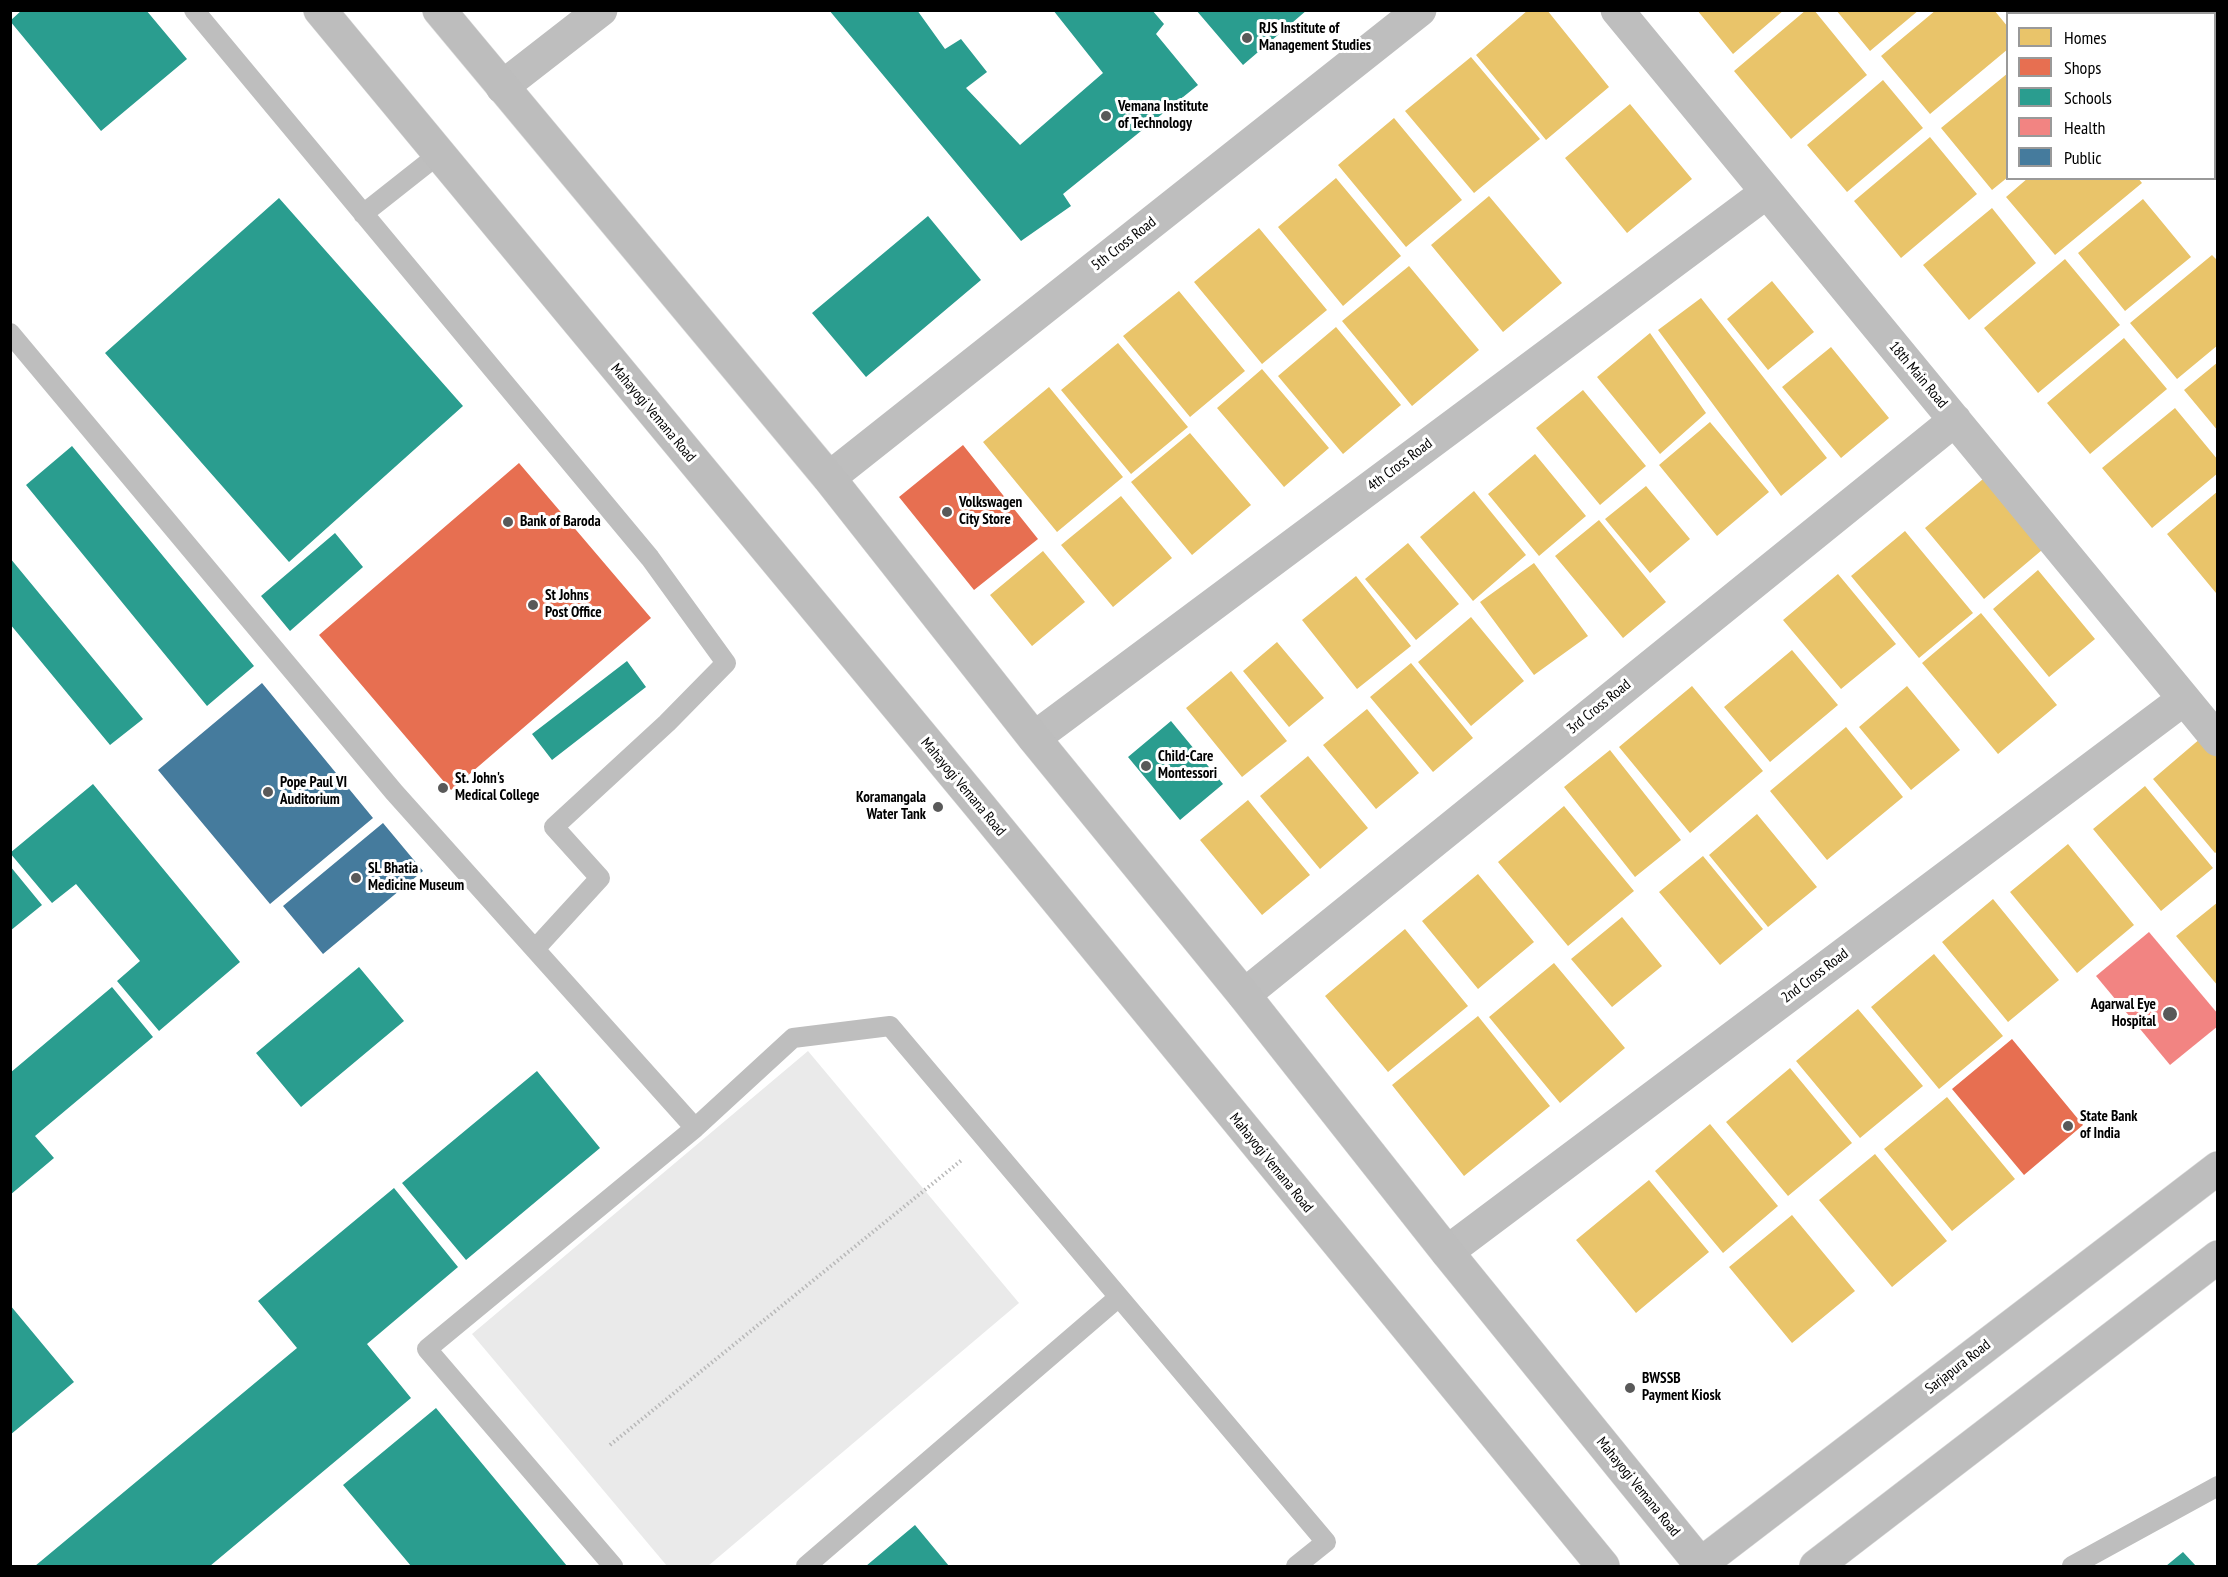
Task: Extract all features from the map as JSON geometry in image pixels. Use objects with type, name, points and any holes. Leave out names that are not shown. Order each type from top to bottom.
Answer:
[{"type":"main road","name":"Mahayogi Vemana Road","points":[[320,10],[979,805],[1603,1566]]},
{"type":"main road","name":"Mahayogi Vemana Road","points":[[439,10],[829,478],[1034,738],[1244,995],[1446,1252],[1700,1566]]},
{"type":"main road","name":"Sarjapura Road","points":[[1700,1566],[2217,1168]]},
{"type":"main road","points":[[1816,1566],[2217,1257]]},
{"type":"street","points":[[502,87],[602,10]]},
{"type":"street","name":"5th Cross Road","points":[[829,478],[1420,10]]},
{"type":"street","name":"18th Main Road","points":[[1617,10],[2217,740]]},
{"type":"street","name":"4th Cross Road","points":[[1034,738],[1767,192]]},
{"type":"street","name":"3rd Cross Road","points":[[1244,995],[1954,420]]},
{"type":"street","name":"2nd Cross Road","points":[[1446,1252],[2184,699]]},
{"type":"lane","points":[[194,10],[650,558],[726,663],[667,723],[554,827],[600,878],[535,949]]},
{"type":"lane","points":[[363,214],[439,154]]},
{"type":"lane","points":[[10,333],[387,783],[695,1128]]},
{"type":"lane","points":[[613,1566],[428,1349],[695,1128],[793,1038],[890,1026],[1326,1542],[1296,1566]]},
{"type":"lane","points":[[806,1566],[1119,1297]]},
{"type":"lane","points":[[2072,1566],[2217,1486]]},
{"type":"path","points":[[610,1445],[987,1140]]},
{"type":"shaded area","points":[[808,1051],[1019,1303],[708,1566],[667,1566],[472,1334]]},
{"type":"building: Homes","points":[[1528,10],[1547,10],[1609,87],[1546,140],[1476,55]]},
{"type":"building: Homes","points":[[1697,10],[1784,10],[1733,54]]},
{"type":"building: Homes","points":[[1806,10],[1814,10],[1867,75],[1791,139],[1734,71]]},
{"type":"building: Homes","points":[[1836,10],[1919,10],[1870,51]]},
{"type":"building: Homes","points":[[1936,10],[1994,10],[2006,25],[2006,51],[1930,114],[1881,56]]},
{"type":"building: Homes","points":[[2163,10],[2218,10],[2218,25],[2216,26],[2216,12],[2164,12]]},
{"type":"building: Homes","points":[[1471,57],[1540,139],[1474,193],[1405,111]]},
{"type":"building: Homes","points":[[2006,75],[2006,179],[1992,190],[1941,128]]},
{"type":"building: Homes","points":[[1883,80],[1923,128],[1847,192],[1807,145]]},
{"type":"building: Homes","points":[[1630,104],[1692,179],[1627,233],[1565,158]]},
{"type":"building: Homes","points":[[1394,118],[1462,200],[1406,247],[1338,165]]},
{"type":"building: Homes","points":[[1930,137],[1977,194],[1901,258],[1854,201]]},
{"type":"building: Homes","points":[[1336,178],[1401,256],[1343,306],[1278,227]]},
{"type":"building: Homes","points":[[2026,180],[2140,180],[2142,183],[2055,255],[2006,197]]},
{"type":"building: Homes","points":[[1489,196],[1562,283],[1503,332],[1431,245]]},
{"type":"building: Homes","points":[[2143,199],[2191,257],[2125,311],[2078,253]]},
{"type":"building: Homes","points":[[1992,208],[2036,263],[1969,320],[1923,265]]},
{"type":"building: Homes","points":[[1259,228],[1327,310],[1262,364],[1194,282]]},
{"type":"building: Homes","points":[[2212,255],[2218,261],[2218,345],[2177,379],[2130,323]]},
{"type":"building: Homes","points":[[2065,259],[2120,325],[2038,393],[1984,328]]},
{"type":"building: Homes","points":[[1409,266],[1479,350],[1412,406],[1342,321]]},
{"type":"building: Homes","points":[[1772,281],[1814,332],[1768,370],[1727,319]]},
{"type":"building: Homes","points":[[1179,291],[1245,371],[1190,417],[1123,336]]},
{"type":"building: Homes","points":[[1701,298],[1827,458],[1781,496],[1658,330]]},
{"type":"building: Homes","points":[[1336,327],[1401,405],[1343,454],[1278,376]]},
{"type":"building: Homes","points":[[1650,333],[1706,413],[1660,454],[1597,377]]},
{"type":"building: Homes","points":[[2124,338],[2167,389],[2090,454],[2047,403]]},
{"type":"building: Homes","points":[[1118,343],[1188,427],[1131,474],[1061,390]]},
{"type":"building: Homes","points":[[1831,347],[1889,418],[1841,458],[1782,387]]},
{"type":"building: Homes","points":[[2218,362],[2218,431],[2184,390]]},
{"type":"building: Homes","points":[[1262,369],[1329,448],[1284,487],[1217,408]]},
{"type":"building: Homes","points":[[1049,387],[1123,477],[1057,532],[983,442]]},
{"type":"building: Homes","points":[[1583,390],[1646,466],[1600,505],[1536,428]]},
{"type":"building: Homes","points":[[2175,408],[2218,460],[2218,473],[2152,528],[2102,468]]},
{"type":"building: Homes","points":[[1710,422],[1769,492],[1717,536],[1659,465]]},
{"type":"building: Homes","points":[[1190,433],[1251,505],[1192,555],[1131,482]]},
{"type":"building: Homes","points":[[1535,454],[1586,516],[1539,556],[1488,494]]},
{"type":"building: Homes","points":[[1983,479],[2042,550],[1984,599],[1925,528]]},
{"type":"building: Homes","points":[[1646,486],[1690,539],[1650,573],[1605,519]]},
{"type":"building: Homes","points":[[1474,491],[1526,555],[1473,601],[1420,537]]},
{"type":"building: Homes","points":[[2218,491],[2218,591],[2216,593],[2167,534]]},
{"type":"building: Homes","points":[[1121,496],[1172,558],[1113,607],[1061,545]]},
{"type":"building: Homes","points":[[1599,520],[1666,602],[1623,638],[1555,556]]},
{"type":"building: Homes","points":[[1905,531],[1973,613],[1919,658],[1851,576]]},
{"type":"building: Homes","points":[[1408,543],[1459,604],[1416,640],[1365,579]]},
{"type":"building: Homes","points":[[1043,551],[1085,602],[1032,646],[990,595]]},
{"type":"building: Homes","points":[[1534,563],[1588,636],[1534,675],[1480,602]]},
{"type":"building: Homes","points":[[2038,570],[2095,639],[2049,677],[1993,609]]},
{"type":"building: Homes","points":[[1838,574],[1896,644],[1841,689],[1783,620]]},
{"type":"building: Homes","points":[[1356,576],[1411,646],[1357,689],[1302,620]]},
{"type":"building: Homes","points":[[1981,613],[2057,705],[1998,754],[1922,663]]},
{"type":"building: Homes","points":[[1471,617],[1524,681],[1471,726],[1418,662]]},
{"type":"building: Homes","points":[[1277,642],[1324,698],[1289,727],[1243,671]]},
{"type":"building: Homes","points":[[1792,650],[1838,705],[1770,762],[1724,707]]},
{"type":"building: Homes","points":[[1411,663],[1473,738],[1433,772],[1370,697]]},
{"type":"building: Homes","points":[[1231,671],[1287,741],[1242,777],[1186,708]]},
{"type":"building: Homes","points":[[1692,686],[1763,771],[1690,833],[1619,747]]},
{"type":"building: Homes","points":[[1907,686],[1960,750],[1911,790],[1859,727]]},
{"type":"building: Homes","points":[[1367,709],[1419,773],[1376,809],[1323,745]]},
{"type":"building: Homes","points":[[1846,727],[1903,797],[1827,860],[1770,791]]},
{"type":"building: Homes","points":[[2201,738],[2218,757],[2218,851],[2215,853],[2153,779]]},
{"type":"building: Homes","points":[[1610,750],[1681,840],[1635,877],[1564,787]]},
{"type":"building: Homes","points":[[1308,756],[1368,828],[1320,869],[1260,796]]},
{"type":"building: Homes","points":[[2145,786],[2213,868],[2161,911],[2093,829]]},
{"type":"building: Homes","points":[[1248,800],[1310,875],[1262,915],[1200,840]]},
{"type":"building: Homes","points":[[1564,806],[1634,891],[1568,946],[1498,862]]},
{"type":"building: Homes","points":[[1757,814],[1817,887],[1768,927],[1709,855]]},
{"type":"building: Homes","points":[[2068,844],[2134,925],[2077,973],[2010,892]]},
{"type":"building: Homes","points":[[1703,856],[1763,929],[1720,965],[1659,892]]},
{"type":"building: Homes","points":[[1478,874],[1534,942],[1478,989],[1422,921]]},
{"type":"building: Homes","points":[[1993,899],[2059,980],[2008,1022],[1942,942]]},
{"type":"building: Homes","points":[[2218,902],[2218,986],[2176,936]]},
{"type":"building: Homes","points":[[1622,917],[1662,966],[1612,1007],[1571,959]]},
{"type":"building: Homes","points":[[1405,929],[1468,1006],[1388,1072],[1325,996]]},
{"type":"building: Homes","points":[[1934,954],[2003,1036],[1939,1089],[1871,1007]]},
{"type":"building: Homes","points":[[1554,963],[1625,1048],[1560,1103],[1489,1017]]},
{"type":"building: Homes","points":[[1858,1009],[1923,1086],[1860,1138],[1796,1061]]},
{"type":"building: Homes","points":[[1478,1016],[1550,1106],[1464,1176],[1392,1085]]},
{"type":"building: Homes","points":[[1790,1068],[1852,1143],[1788,1196],[1726,1122]]},
{"type":"building: Homes","points":[[1947,1097],[2015,1179],[1952,1231],[1884,1149]]},
{"type":"building: Homes","points":[[1710,1124],[1778,1206],[1723,1253],[1655,1171]]},
{"type":"building: Homes","points":[[1875,1154],[1947,1241],[1892,1287],[1819,1200]]},
{"type":"building: Homes","points":[[1649,1180],[1709,1252],[1636,1313],[1576,1240]]},
{"type":"building: Homes","points":[[1792,1215],[1855,1291],[1792,1343],[1729,1267]]},
{"type":"building: Shops","points":[[963,445],[1038,539],[974,590],[899,497]]},
{"type":"building: Shops","points":[[519,463],[651,618],[451,790],[319,635]]},
{"type":"building: Shops","points":[[2012,1039],[2083,1125],[2024,1175],[1952,1089]]},
{"type":"building: Schools","points":[[22,10],[146,10],[187,59],[101,131],[10,21]]},
{"type":"building: Schools","name":"Vemana Institute of Technology","points":[[829,10],[917,10],[945,49],[961,39],[987,72],[966,88],[1020,145],[1103,73],[1053,10],[1152,10],[1164,24],[1156,34],[1198,85],[1063,194],[1071,206],[1021,241]]},
{"type":"building: Schools","name":"RJS Institute of Management Studies","points":[[1196,10],[1307,10],[1243,65]]},
{"type":"building: Schools","points":[[279,198],[463,406],[289,562],[105,353]]},
{"type":"building: Schools","points":[[928,216],[981,280],[866,377],[812,313]]},
{"type":"building: Schools","points":[[72,446],[254,666],[207,706],[26,485]]},
{"type":"building: Schools","points":[[335,533],[363,567],[290,631],[261,596]]},
{"type":"building: Schools","points":[[10,558],[143,719],[110,745],[10,624]]},
{"type":"building: Schools","points":[[627,661],[646,687],[552,760],[532,734]]},
{"type":"building: Schools","points":[[1171,721],[1223,784],[1180,820],[1128,757]]},
{"type":"building: Schools","points":[[93,784],[240,962],[159,1031],[117,981],[140,961],[76,884],[52,903],[10,853]]},
{"type":"building: Schools","points":[[10,866],[42,905],[10,931]]},
{"type":"building: Schools","points":[[359,967],[404,1021],[301,1107],[256,1053]]},
{"type":"building: Schools","points":[[112,987],[153,1037],[35,1136],[54,1158],[10,1195],[10,1073]]},
{"type":"building: Schools","points":[[537,1071],[600,1148],[466,1260],[402,1183]]},
{"type":"building: Schools","points":[[394,1188],[458,1267],[367,1344],[411,1398],[210,1566],[35,1566],[297,1348],[258,1301]]},
{"type":"building: Schools","points":[[10,1305],[74,1382],[10,1435]]},
{"type":"building: Schools","points":[[436,1408],[567,1566],[411,1566],[343,1485]]},
{"type":"building: Schools","points":[[915,1525],[949,1566],[866,1566]]},
{"type":"building: Schools","points":[[2183,1552],[2196,1566],[2166,1566]]},
{"type":"building: Health","points":[[2149,932],[2218,1014],[2218,1026],[2170,1065],[2096,976]]},
{"type":"building: Public","points":[[262,683],[373,818],[270,904],[158,770]]},
{"type":"building: Public","points":[[383,823],[423,871],[323,954],[283,906]]},
{"type":"place","name":"RJS Institute of Management Studies","points":[[1247,38]]},
{"type":"place","name":"Vemana Institute of Technology","points":[[1106,116]]},
{"type":"place","name":"Volkswagen City Store","points":[[947,512]]},
{"type":"place","name":"Bank of Baroda","points":[[508,522]]},
{"type":"place","name":"St Johns Post Office","points":[[533,605]]},
{"type":"place","name":"Child-Care Montessori","points":[[1146,766]]},
{"type":"place","name":"St. John's Medical College","points":[[443,788]]},
{"type":"place","name":"Pope Paul VI Auditorium","points":[[268,792]]},
{"type":"place","name":"Koramangala Water Tank","points":[[938,807]]},
{"type":"place","name":"SL Bhatia Medicine Museum","points":[[356,878]]},
{"type":"place","name":"Agarwal Eye Hospital","points":[[2170,1014]]},
{"type":"place","name":"State Bank of India","points":[[2068,1126]]},
{"type":"place","name":"BWSSB Payment Kiosk","points":[[1630,1388]]}]
